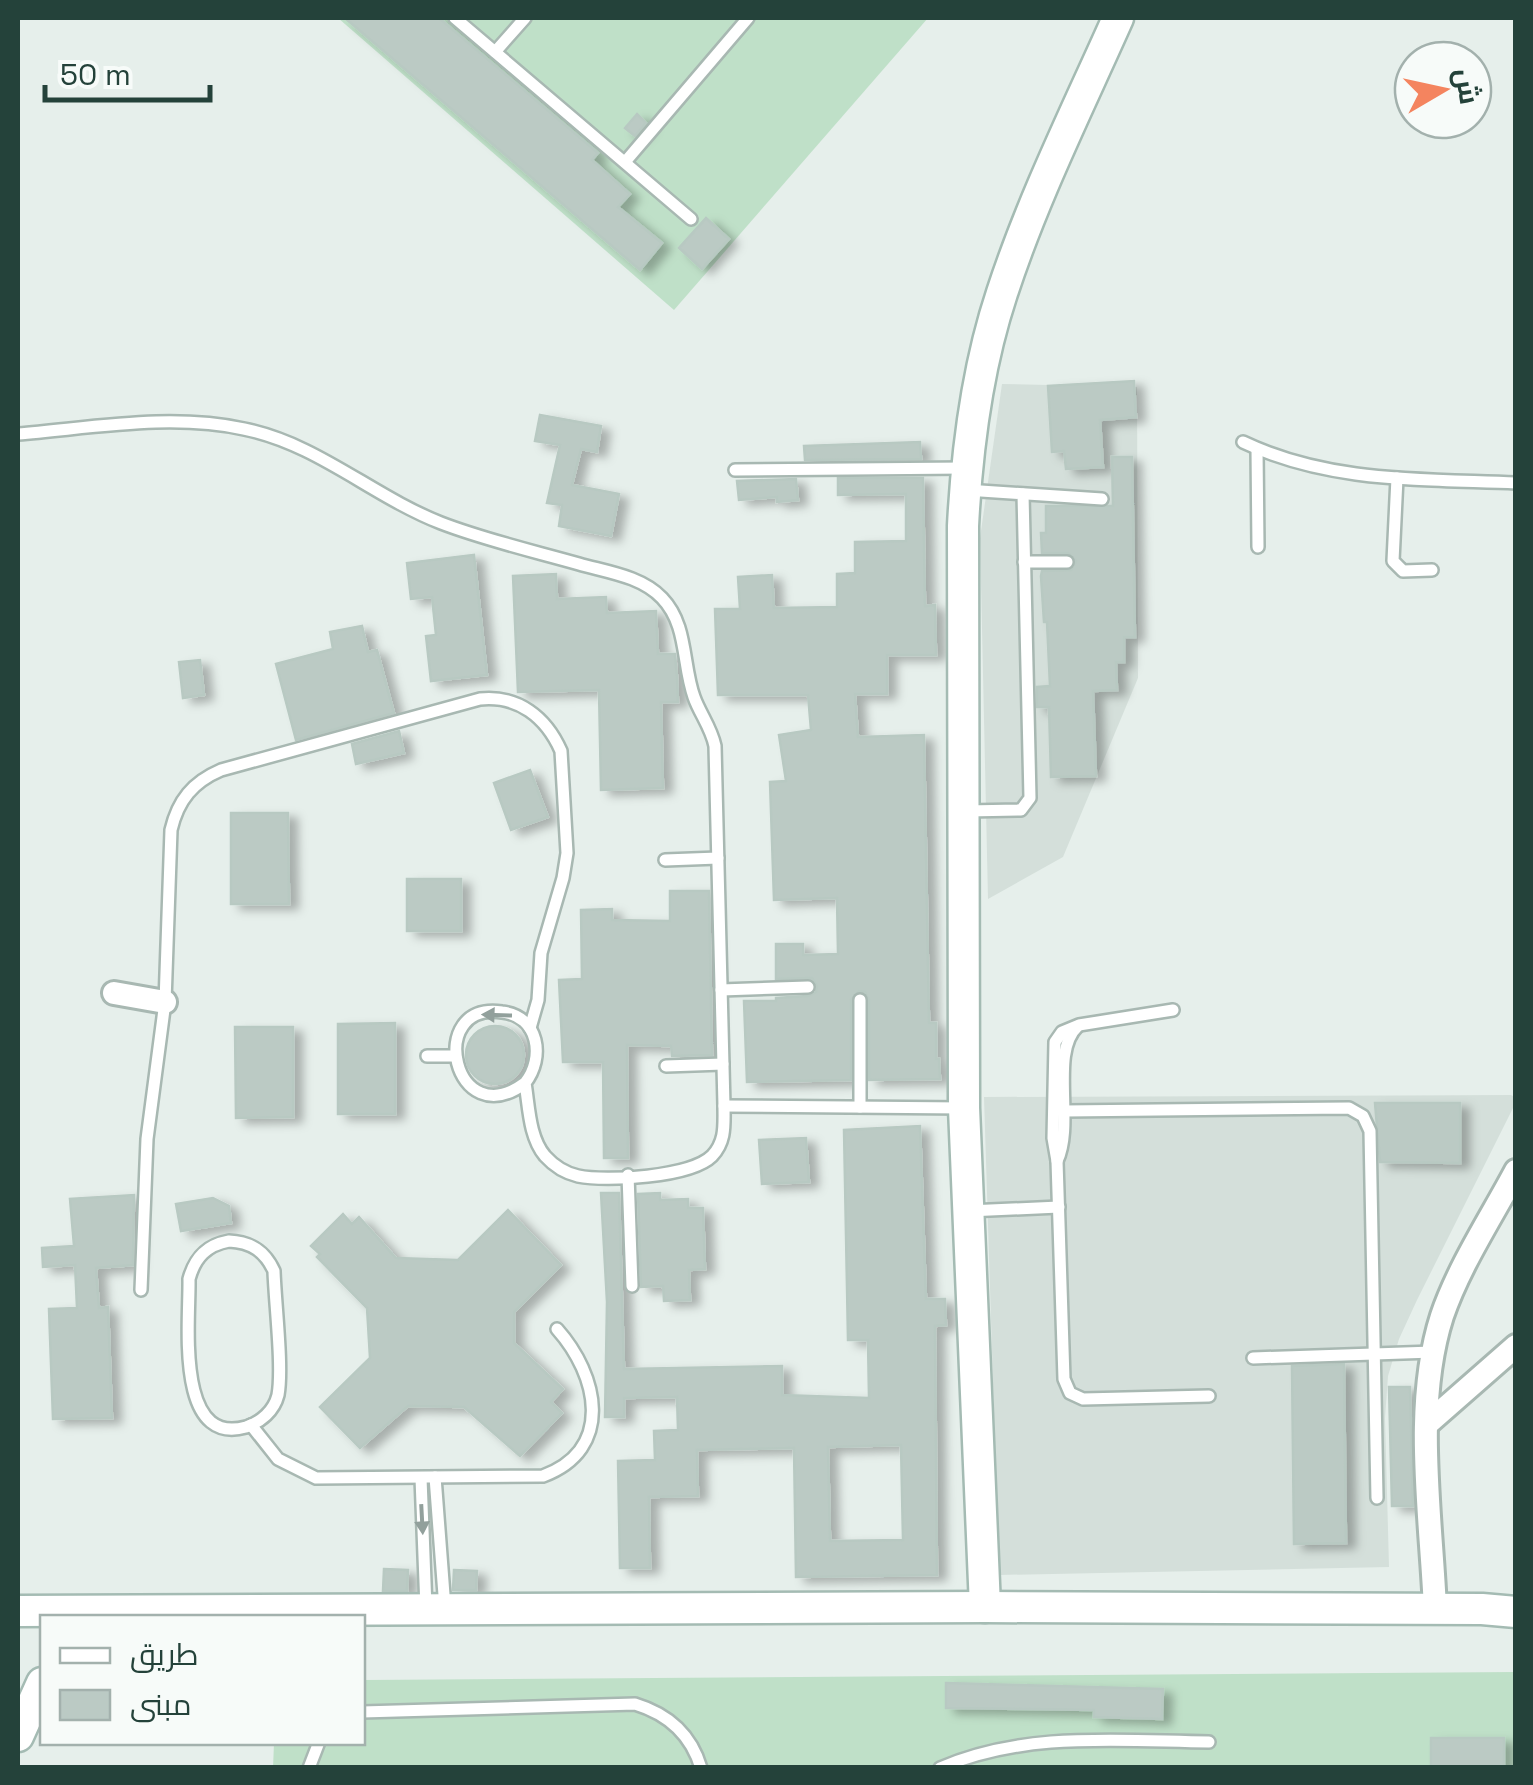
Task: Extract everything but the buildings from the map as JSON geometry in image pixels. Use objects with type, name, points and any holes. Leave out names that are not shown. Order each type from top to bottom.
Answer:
[{"type":"street","points":[[985,1606],[964,1108],[966,479],[978,390],[1001,296],[1020,240],[1118,18]]},
{"type":"street","points":[[114,993],[165,1002]]},
{"type":"street","points":[[1435,1608],[1427,1424],[1433,1352],[1454,1287],[1516,1171]]},
{"type":"street","points":[[1427,1424],[1516,1346]]},
{"type":"street","points":[[35,1613],[985,1606],[1435,1608],[1516,1612]]},
{"type":"street","points":[[18,1736],[40,1687]]},
{"type":"lane","points":[[454,18],[691,219]]},
{"type":"lane","points":[[495,52],[525,18]]},
{"type":"lane","points":[[624,162],[748,18]]},
{"type":"lane","points":[[18,434],[177,422],[260,433],[307,449],[387,497],[441,523],[650,588],[676,619],[693,696],[712,734],[724,1106],[721,1144],[704,1163],[679,1173],[584,1177],[554,1165],[535,1138],[525,1083]]},
{"type":"lane","points":[[1243,442],[1326,471],[1516,483]]},
{"type":"lane","points":[[1257,448],[1258,547]]},
{"type":"lane","points":[[735,470],[966,479],[1023,494],[1102,499]]},
{"type":"lane","points":[[1397,478],[1393,561],[1404,571],[1432,570]]},
{"type":"lane","points":[[963,811],[1016,810],[1028,803],[1023,494]]},
{"type":"lane","points":[[1024,562],[1067,562]]},
{"type":"lane","points":[[142,1290],[147,1139],[165,1002],[171,830],[180,804],[197,782],[221,770],[493,698],[522,706],[546,724],[555,737],[564,766],[564,878],[544,938],[538,1000],[530,1028]]},
{"type":"lane","points":[[665,860],[718,858]]},
{"type":"lane","points":[[721,990],[808,987]]},
{"type":"lane","points":[[860,1000],[860,1107]]},
{"type":"lane","points":[[1173,1010],[1079,1025],[1062,1032],[1056,1042],[1053,1138],[1064,1379],[1070,1394],[1083,1400],[1209,1396]]},
{"type":"lane","points":[[488,1012],[511,1014],[530,1028],[538,1050],[533,1073],[525,1083],[504,1094],[481,1092],[462,1078],[454,1056],[459,1032],[476,1016],[488,1012]]},
{"type":"lane","points":[[1057,1161],[1065,1140],[1065,1044],[1079,1025]]},
{"type":"lane","points":[[427,1056],[454,1056]]},
{"type":"lane","points":[[666,1066],[723,1064]]},
{"type":"lane","points":[[724,1106],[964,1108]]},
{"type":"lane","points":[[1065,1110],[1357,1111],[1368,1122],[1377,1498]]},
{"type":"lane","points":[[628,1175],[632,1286]]},
{"type":"lane","points":[[967,1211],[1058,1207]]},
{"type":"lane","points":[[228,1241],[252,1245],[269,1260],[274,1271],[278,1392],[269,1412],[251,1425],[218,1425],[200,1412],[192,1392],[189,1278],[206,1249],[228,1241]]},
{"type":"lane","points":[[251,1425],[278,1459],[316,1478],[543,1476],[579,1453],[591,1427],[592,1394],[580,1358],[557,1329]]},
{"type":"lane","points":[[1252,1358],[1433,1352]]},
{"type":"lane","points":[[420,1478],[435,1609]]},
{"type":"lane","points":[[435,1478],[435,1609]]},
{"type":"lane","points":[[365,1712],[635,1704],[653,1710],[682,1731],[701,1768]]},
{"type":"lane","points":[[940,1768],[984,1752],[1036,1742],[1210,1742]]},
{"type":"shaded area","points":[[1002,384],[1137,387],[1138,678],[1063,857],[988,899],[980,538]]},
{"type":"shaded area","points":[[1511,1095],[1515,1104],[1417,1300],[1388,1376],[1385,1418],[1389,1567],[999,1575],[984,1097]]},
{"type":"green space","points":[[338,18],[928,18],[674,310]]},
{"type":"green space","points":[[1515,1672],[1515,1767],[273,1768],[274,1745],[365,1745],[365,1680]]}]
